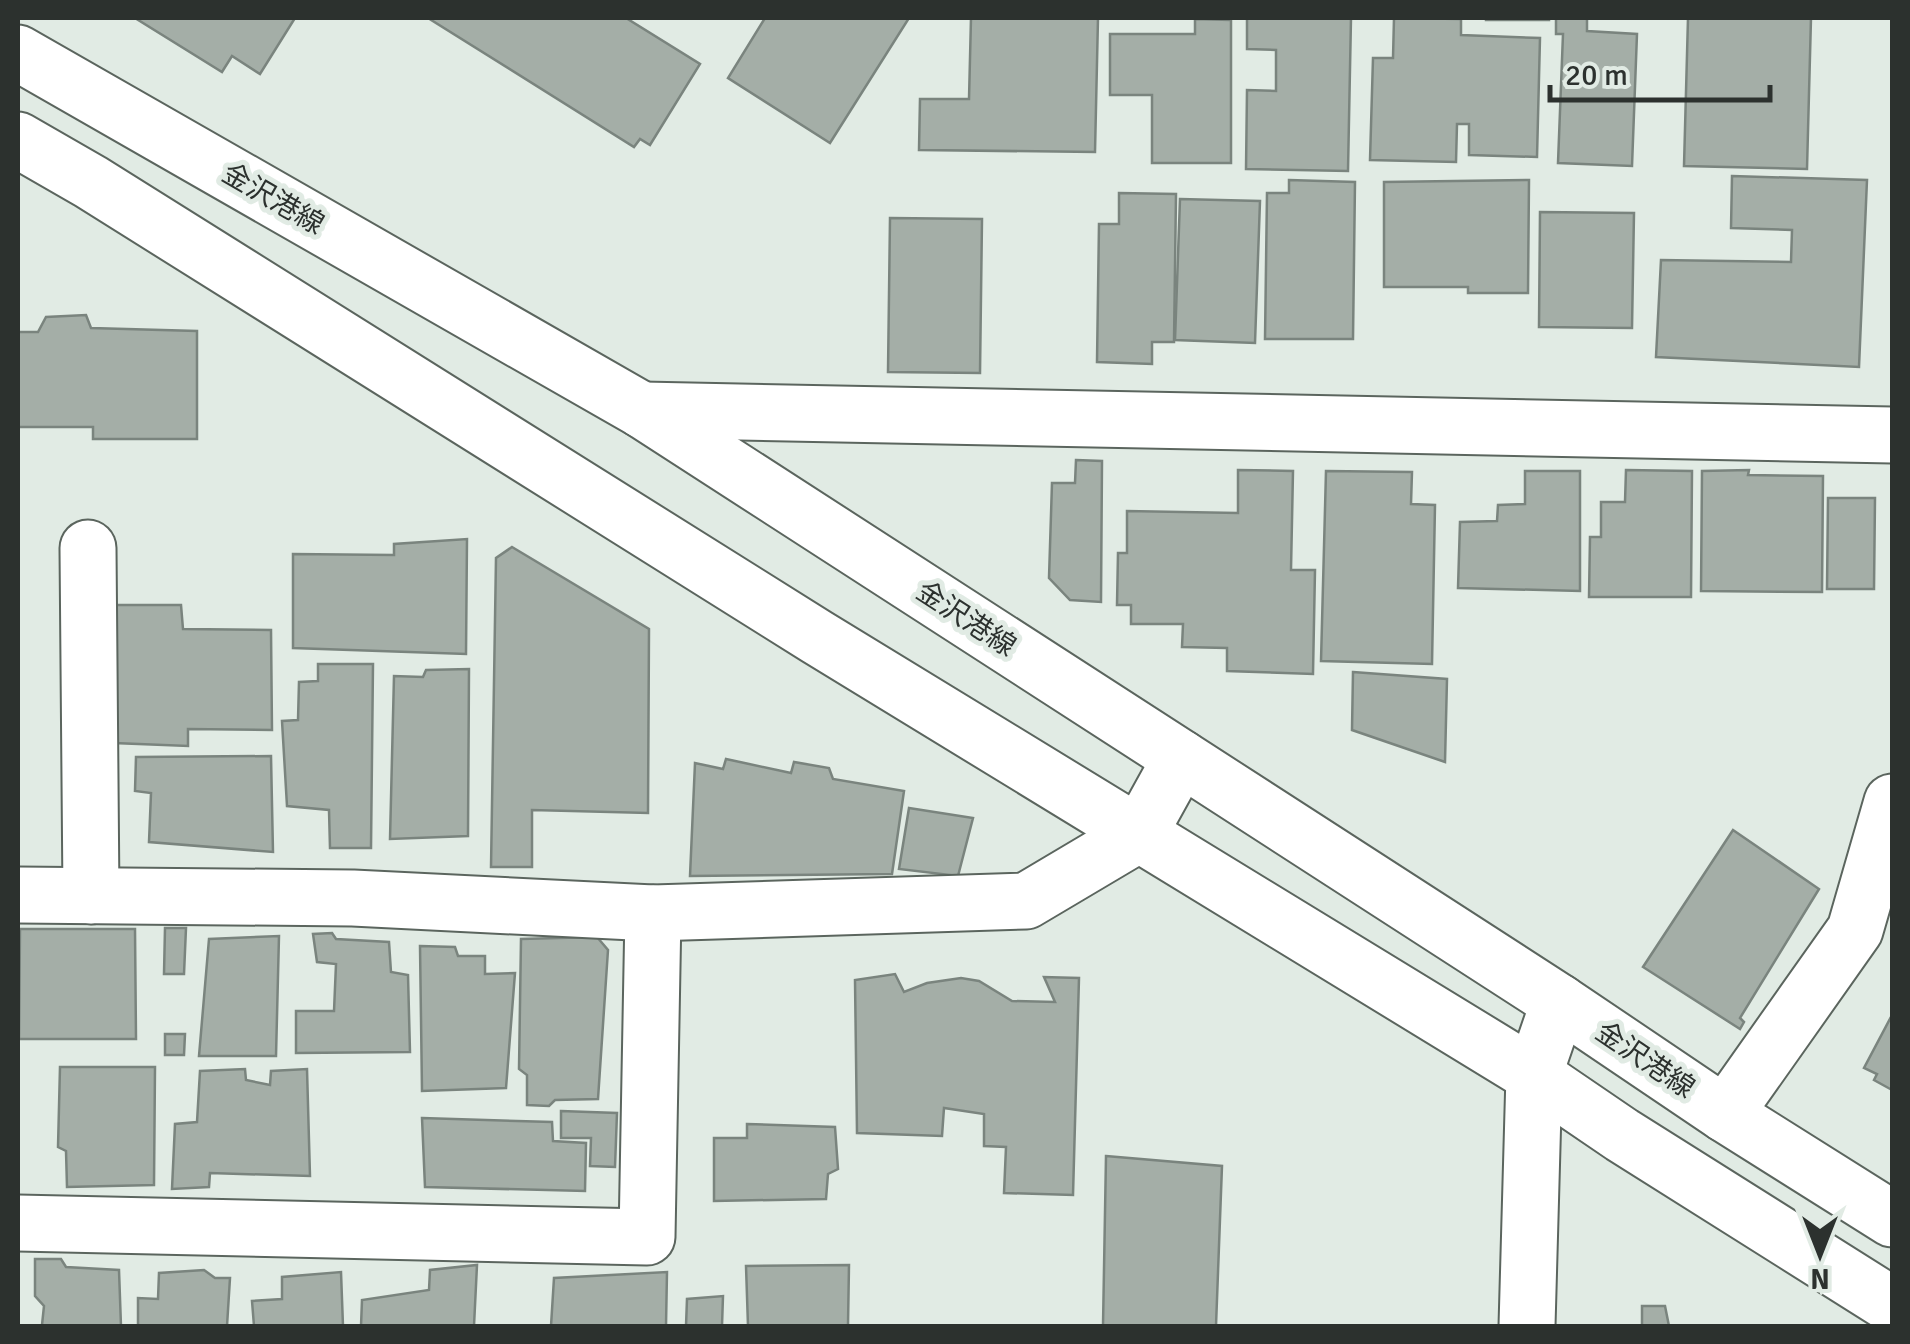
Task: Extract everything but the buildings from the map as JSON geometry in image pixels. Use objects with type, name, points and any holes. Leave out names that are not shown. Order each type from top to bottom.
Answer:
[{"type":"street","name":"金沢港線","points":[[18,53],[642,410],[1892,1219]]},
{"type":"street","points":[[18,140],[783,616],[1534,1076],[1892,1305]]},
{"type":"street","points":[[642,410],[1892,435]]},
{"type":"street","points":[[88,548],[91,896]]},
{"type":"street","points":[[18,895],[353,898],[653,913],[1026,901],[1138,834],[1181,758]]},
{"type":"street","points":[[1725,1114],[1855,930],[1892,802]]},
{"type":"street","points":[[18,1224],[647,1236],[653,913]]},
{"type":"street","points":[[1528,1326],[1534,1076],[1559,1002]]}]
